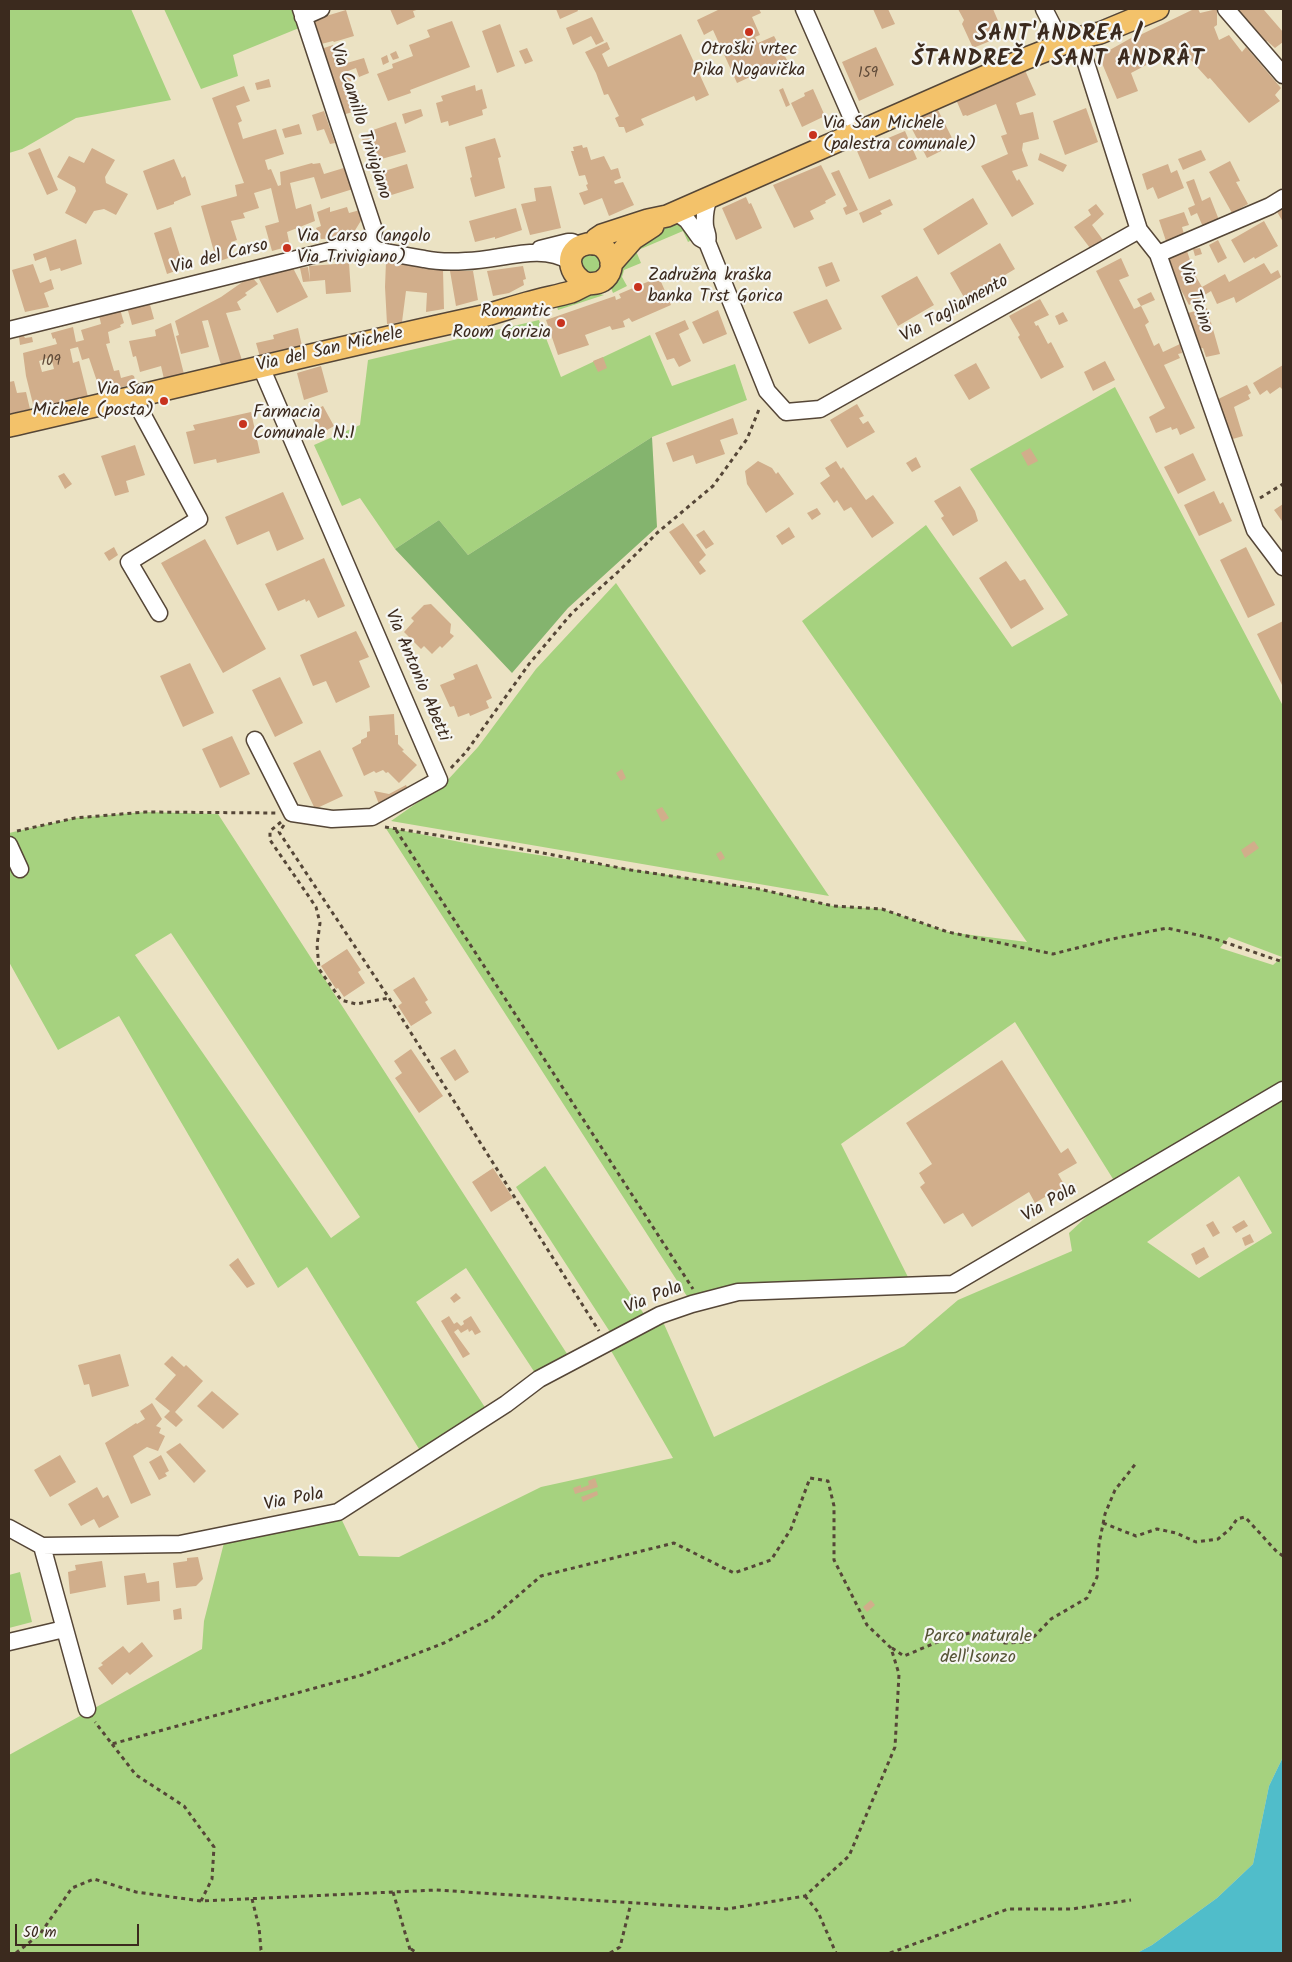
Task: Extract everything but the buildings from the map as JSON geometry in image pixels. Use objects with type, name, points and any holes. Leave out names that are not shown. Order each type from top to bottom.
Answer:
[{"type":"main road","name":"Via del San Michele","points":[[9,426],[492,314],[567,293],[588,284],[602,282],[607,277],[612,264],[633,239],[672,214],[1070,41],[1100,33],[1158,9]]},
{"type":"main road","name":"Via del San Michele","points":[[527,303],[602,235],[672,214]]},
{"type":"main road","points":[[588,284],[581,282],[575,276],[579,255],[601,246],[606,250],[612,264]]},
{"type":"street","points":[[302,13],[321,9]]},
{"type":"street","points":[[804,9],[858,132]]},
{"type":"street","name":"Via Ticino","points":[[1044,9],[1070,41],[1139,230],[1158,254],[1255,530],[1283,567]]},
{"type":"street","points":[[1226,9],[1283,74]]},
{"type":"street","name":"Via Camillo Trivigiano","points":[[302,13],[374,230],[372,249]]},
{"type":"street","points":[[709,197],[705,210],[707,242],[767,390]]},
{"type":"street","points":[[1158,254],[1270,206],[1283,198]]},
{"type":"street","points":[[672,214],[687,220],[700,238],[707,242]]},
{"type":"street","name":"Via Tagliamento","points":[[767,390],[786,412],[820,409],[1139,230]]},
{"type":"street","name":"Via del Carso","points":[[9,330],[342,248],[372,249],[442,261],[469,261],[532,253],[548,246],[572,242],[579,255]]},
{"type":"street","name":"Via Antonio Abetti","points":[[261,367],[439,780]]},
{"type":"street","points":[[133,398],[198,519],[129,562],[159,613]]},
{"type":"street","points":[[255,740],[292,813],[332,819],[372,817],[439,780]]},
{"type":"street","points":[[9,845],[20,868]]},
{"type":"street","name":"Via Pola","points":[[9,1528],[42,1546],[180,1544],[338,1512],[506,1404],[539,1378],[660,1315],[738,1292],[954,1284],[1283,1090]]},
{"type":"street","points":[[42,1546],[87,1709]]},
{"type":"street","points":[[9,1642],[64,1629]]},
{"type":"path","points":[[439,780],[466,752],[529,664],[572,613],[619,571],[657,533],[713,486],[747,439],[767,390]]},
{"type":"path","points":[[1247,506],[1283,484]]},
{"type":"path","points":[[9,833],[75,818],[145,812],[292,813]]},
{"type":"path","points":[[292,813],[279,832],[389,998],[606,1342]]},
{"type":"path","points":[[292,813],[270,831],[270,840],[316,907],[320,923],[317,945],[319,969],[341,1000],[356,1004],[389,998]]},
{"type":"path","points":[[376,826],[512,847],[630,870],[759,889],[833,906],[882,909],[948,932],[1053,954],[1112,939],[1167,928],[1215,939],[1283,962]]},
{"type":"path","points":[[396,829],[701,1302]]},
{"type":"path","points":[[112,1744],[362,1675],[444,1642],[492,1618],[541,1576],[674,1542],[734,1573],[771,1560],[791,1529],[810,1478],[828,1481],[834,1506],[834,1560],[867,1625],[891,1648],[904,1656],[940,1641],[973,1632],[1005,1643],[1029,1642],[1052,1619],[1087,1598],[1097,1577],[1105,1514],[1115,1490],[1137,1462]]},
{"type":"path","points":[[1103,1523],[1136,1536],[1157,1529],[1176,1533],[1196,1542],[1218,1539],[1230,1529],[1237,1519],[1246,1517],[1277,1552],[1283,1556]]},
{"type":"path","points":[[16,1953],[40,1934],[72,1888],[94,1879],[136,1892],[201,1902],[436,1890],[727,1908],[805,1896],[849,1856],[895,1747],[899,1674],[891,1648]]},
{"type":"path","points":[[87,1709],[136,1775],[184,1806],[214,1847],[212,1878],[201,1902]]},
{"type":"path","points":[[393,1892],[411,1953]]},
{"type":"path","points":[[805,1896],[818,1912],[836,1953]]},
{"type":"path","points":[[252,1899],[259,1927],[261,1950],[264,1953]]},
{"type":"path","points":[[890,1953],[1008,1909],[1072,1908],[1131,1900]]},
{"type":"path","points":[[610,1953],[620,1947],[631,1902]]},
{"type":"path","points":[[410,1948],[416,1953]]},
{"type":"green space","points":[[9,9],[131,9],[171,100],[76,118],[22,149],[9,153]]},
{"type":"green space","points":[[164,9],[293,9],[299,28],[233,55],[238,76],[201,89]]},
{"type":"green space","points":[[674,224],[683,225],[692,240],[688,242],[683,231],[636,251],[641,263],[624,270],[622,277],[627,286],[613,293],[611,288],[636,248],[654,234]]},
{"type":"green space","points":[[591,254],[598,257],[601,264],[598,271],[591,274],[584,271],[581,264],[584,257]]},
{"type":"green space","points":[[599,294],[604,295],[558,310],[556,303]]},
{"type":"green space","points":[[539,320],[561,377],[650,335],[672,386],[735,364],[747,400],[652,437],[468,555],[439,520],[395,549],[360,498],[342,506],[314,445],[360,425],[368,360]]},
{"type":"green space","name":"Parco naturale dell'Isonzo","points":[[1115,387],[1283,706],[1283,1757],[1269,1786],[1253,1864],[1217,1898],[1152,1945],[1137,1953],[9,1953],[9,1755],[202,1649],[204,1621],[226,1535],[338,1512],[359,1556],[399,1557],[541,1487],[673,1458],[606,1342],[660,1315],[714,1437],[904,1346],[958,1300],[1072,1251],[1069,1233],[1118,1187],[1015,1022],[841,1144],[912,1285],[738,1292],[692,1304],[385,827],[480,846],[759,889],[833,906],[882,909],[948,932],[1027,942],[802,621],[926,525],[1012,647],[1068,615],[970,469]],"holes":[[[1229,937],[1282,957],[1273,965],[1220,948]],[[1239,1176],[1272,1233],[1199,1278],[1147,1242]]]},
{"type":"green space","points":[[652,437],[657,527],[568,608],[512,673],[395,549],[439,520],[468,555]]},
{"type":"green space","points":[[616,583],[829,896],[391,821],[444,784],[478,747],[536,669]]},
{"type":"green space","points":[[145,812],[218,814],[571,1360],[539,1379],[466,1268],[416,1302],[490,1415],[424,1457],[307,1267],[278,1288],[119,1016],[58,1050],[9,962],[9,833],[75,818]],"holes":[[[171,933],[360,1217],[331,1238],[135,955]]]},
{"type":"green space","points":[[545,1166],[644,1314],[610,1332],[516,1187]]},
{"type":"green space","points":[[20,1572],[32,1622],[9,1628],[9,1575]]},
{"type":"water","points":[[1283,1757],[1283,1953],[1137,1953],[1152,1945],[1217,1898],[1253,1864],[1269,1786]]},
{"type":"place","name":"Otroški vrtec Pika Nogavička","points":[[749,32]]},
{"type":"place","name":"Via San Michele (palestra comunale)","points":[[813,135]]},
{"type":"place","name":"Via Carso (angolo Via Trivigiano)","points":[[287,248]]},
{"type":"place","name":"Zadružna kraška banka Trst Gorica","points":[[638,287]]},
{"type":"place","name":"Romantic Room Gorizia","points":[[561,323]]},
{"type":"place","name":"Via San Michele (posta)","points":[[164,401]]},
{"type":"place","name":"Farmacia Comunale N.1","points":[[243,424]]},
{"type":"district","name":"SANT'ANDREA / ŠTANDREŽ / SANT ANDRÂT","points":[[1058,48]]}]
